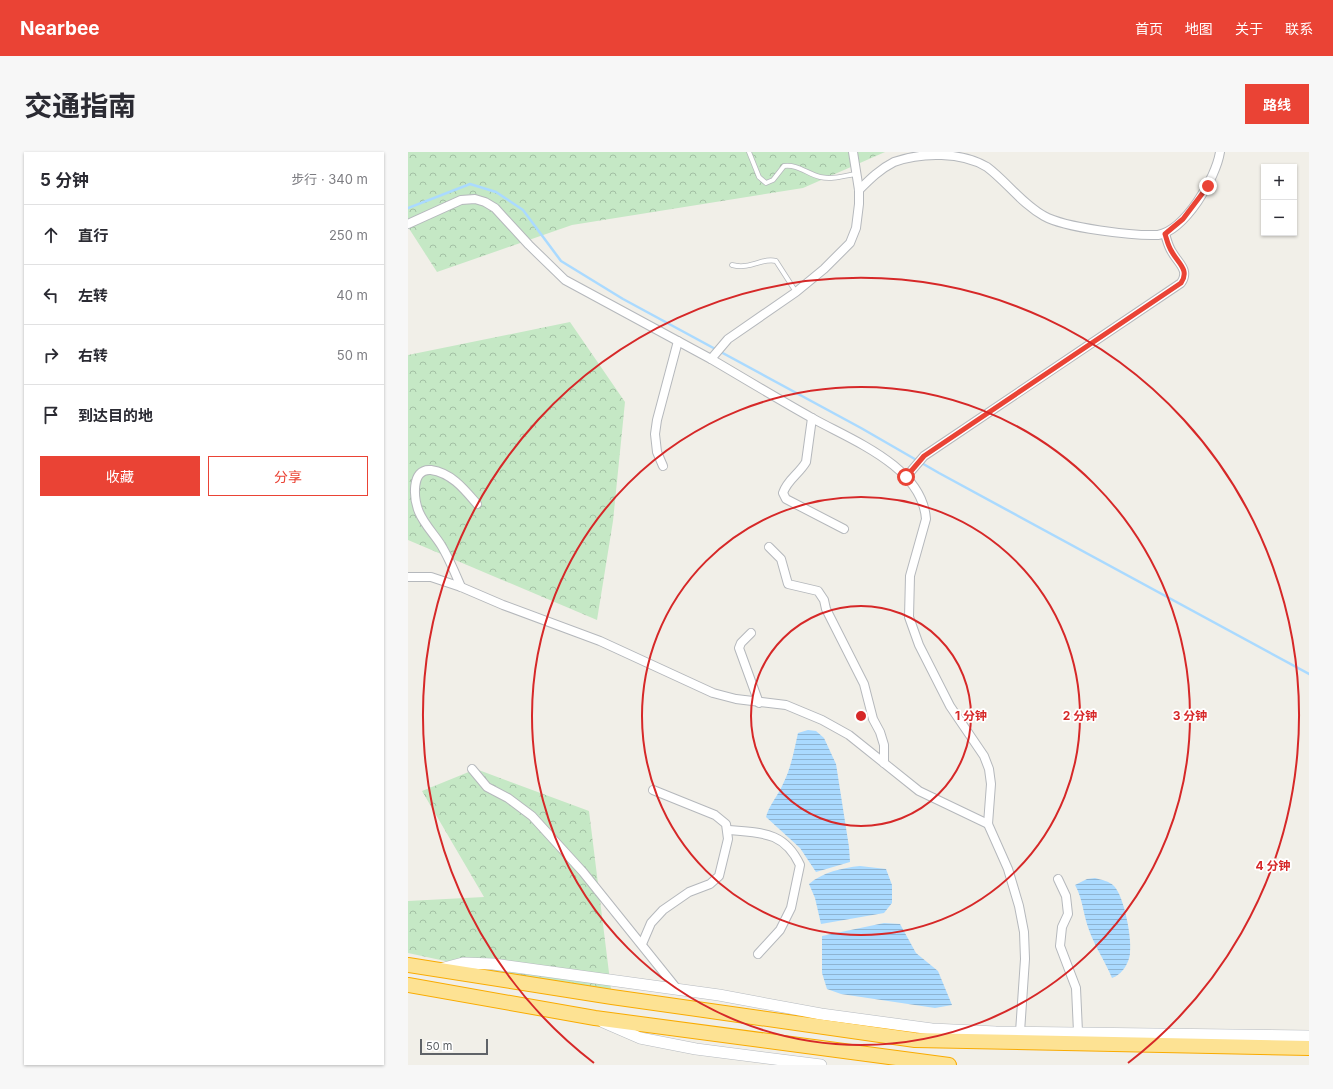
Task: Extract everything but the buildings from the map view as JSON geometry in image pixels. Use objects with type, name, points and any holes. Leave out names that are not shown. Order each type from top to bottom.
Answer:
[{"type":"highway","points":[[408,965],[861,1034],[915,1040],[1309,1048]]},
{"type":"highway","points":[[408,985],[595,1018],[949,1065]]},
{"type":"street","points":[[713,357],[723,344],[739,330],[796,292],[824,269],[850,243],[856,228],[859,190],[855,174],[853,152]]},
{"type":"street","points":[[859,190],[882,170],[910,156],[937,152],[959,154],[972,157],[987,167],[1032,208],[1046,217],[1083,228],[1151,235],[1165,234],[1183,219],[1208,186],[1219,162],[1220,152]]},
{"type":"street","points":[[408,224],[461,200],[475,199],[485,202],[495,208],[529,245],[565,280],[678,341],[713,357],[812,418],[880,454],[906,477],[926,510],[926,519],[910,576],[909,617],[919,645],[950,706],[984,756],[989,769],[991,784],[988,824],[1008,869],[1019,906],[1024,932],[1025,959],[1020,1032]]},
{"type":"street","points":[[906,477],[924,456],[1181,283],[1185,278],[1184,271],[1169,247],[1165,234]]},
{"type":"street","points":[[663,466],[657,452],[655,434],[657,420],[678,341]]},
{"type":"street","points":[[812,418],[806,462],[786,484],[783,493],[786,499],[844,530]]},
{"type":"street","points":[[461,587],[442,547],[418,511],[415,484],[419,475],[423,472],[428,470],[437,471],[459,484],[478,504]]},
{"type":"street","points":[[769,547],[782,559],[788,584],[818,591],[824,600],[826,609],[864,684],[873,719],[880,732],[884,745],[884,762]]},
{"type":"street","points":[[408,577],[431,576],[461,587],[503,605],[600,641],[713,693],[759,703],[786,705],[822,720],[849,735],[919,790],[988,824]]},
{"type":"street","points":[[751,633],[741,643],[739,648],[759,703]]},
{"type":"street","points":[[472,769],[486,787],[508,798],[532,816],[583,872],[677,989]]},
{"type":"street","points":[[642,944],[651,923],[663,910],[689,892],[710,884],[719,876],[728,839],[726,824],[715,815],[653,790]]},
{"type":"street","points":[[728,830],[761,832],[778,838],[788,845],[800,865],[791,908],[780,930],[758,954]]},
{"type":"street","points":[[1058,878],[1066,896],[1068,914],[1062,927],[1060,946],[1076,988],[1078,1032]]},
{"type":"street","points":[[434,970],[474,962],[677,989],[892,1025],[932,1029],[1020,1032],[1309,1036]]},
{"type":"street","points":[[595,1018],[640,1038],[696,1049],[821,1065]]},
{"type":"lane","points":[[750,152],[759,177],[766,183],[773,180],[784,166],[789,165],[821,177],[837,178],[855,174]]},
{"type":"lane","points":[[732,265],[748,266],[768,260],[776,261],[796,292]]},
{"type":"green space","points":[[408,152],[885,152],[803,188],[572,225],[437,272],[408,227]]},
{"type":"green space","points":[[570,322],[625,402],[613,521],[597,620],[408,540],[408,355]]},
{"type":"green space","points":[[476,769],[589,811],[612,997],[408,953],[408,901],[484,897],[422,791]]},
{"type":"water","points":[[808,730],[816,731],[824,738],[836,764],[850,862],[816,872],[800,848],[766,817],[769,808],[781,788],[788,772],[798,733]]},
{"type":"water","points":[[860,866],[886,869],[892,885],[892,903],[884,913],[821,924],[815,898],[809,884],[820,876],[833,871]]},
{"type":"water","points":[[1095,878],[1110,883],[1118,891],[1124,908],[1130,937],[1129,960],[1125,968],[1112,978],[1091,936],[1080,896],[1075,885],[1087,879]]},
{"type":"water","points":[[884,923],[900,924],[916,953],[938,971],[952,1005],[935,1008],[841,994],[827,989],[822,973],[822,936]]},
{"type":"waterway","points":[[408,208],[470,184],[496,192],[523,210],[561,261],[623,299],[1309,674]]},
{"type":"route","points":[[906,477],[924,456],[1181,283],[1185,278],[1182,264],[1172,253],[1165,234],[1183,219],[1208,186]]}]
